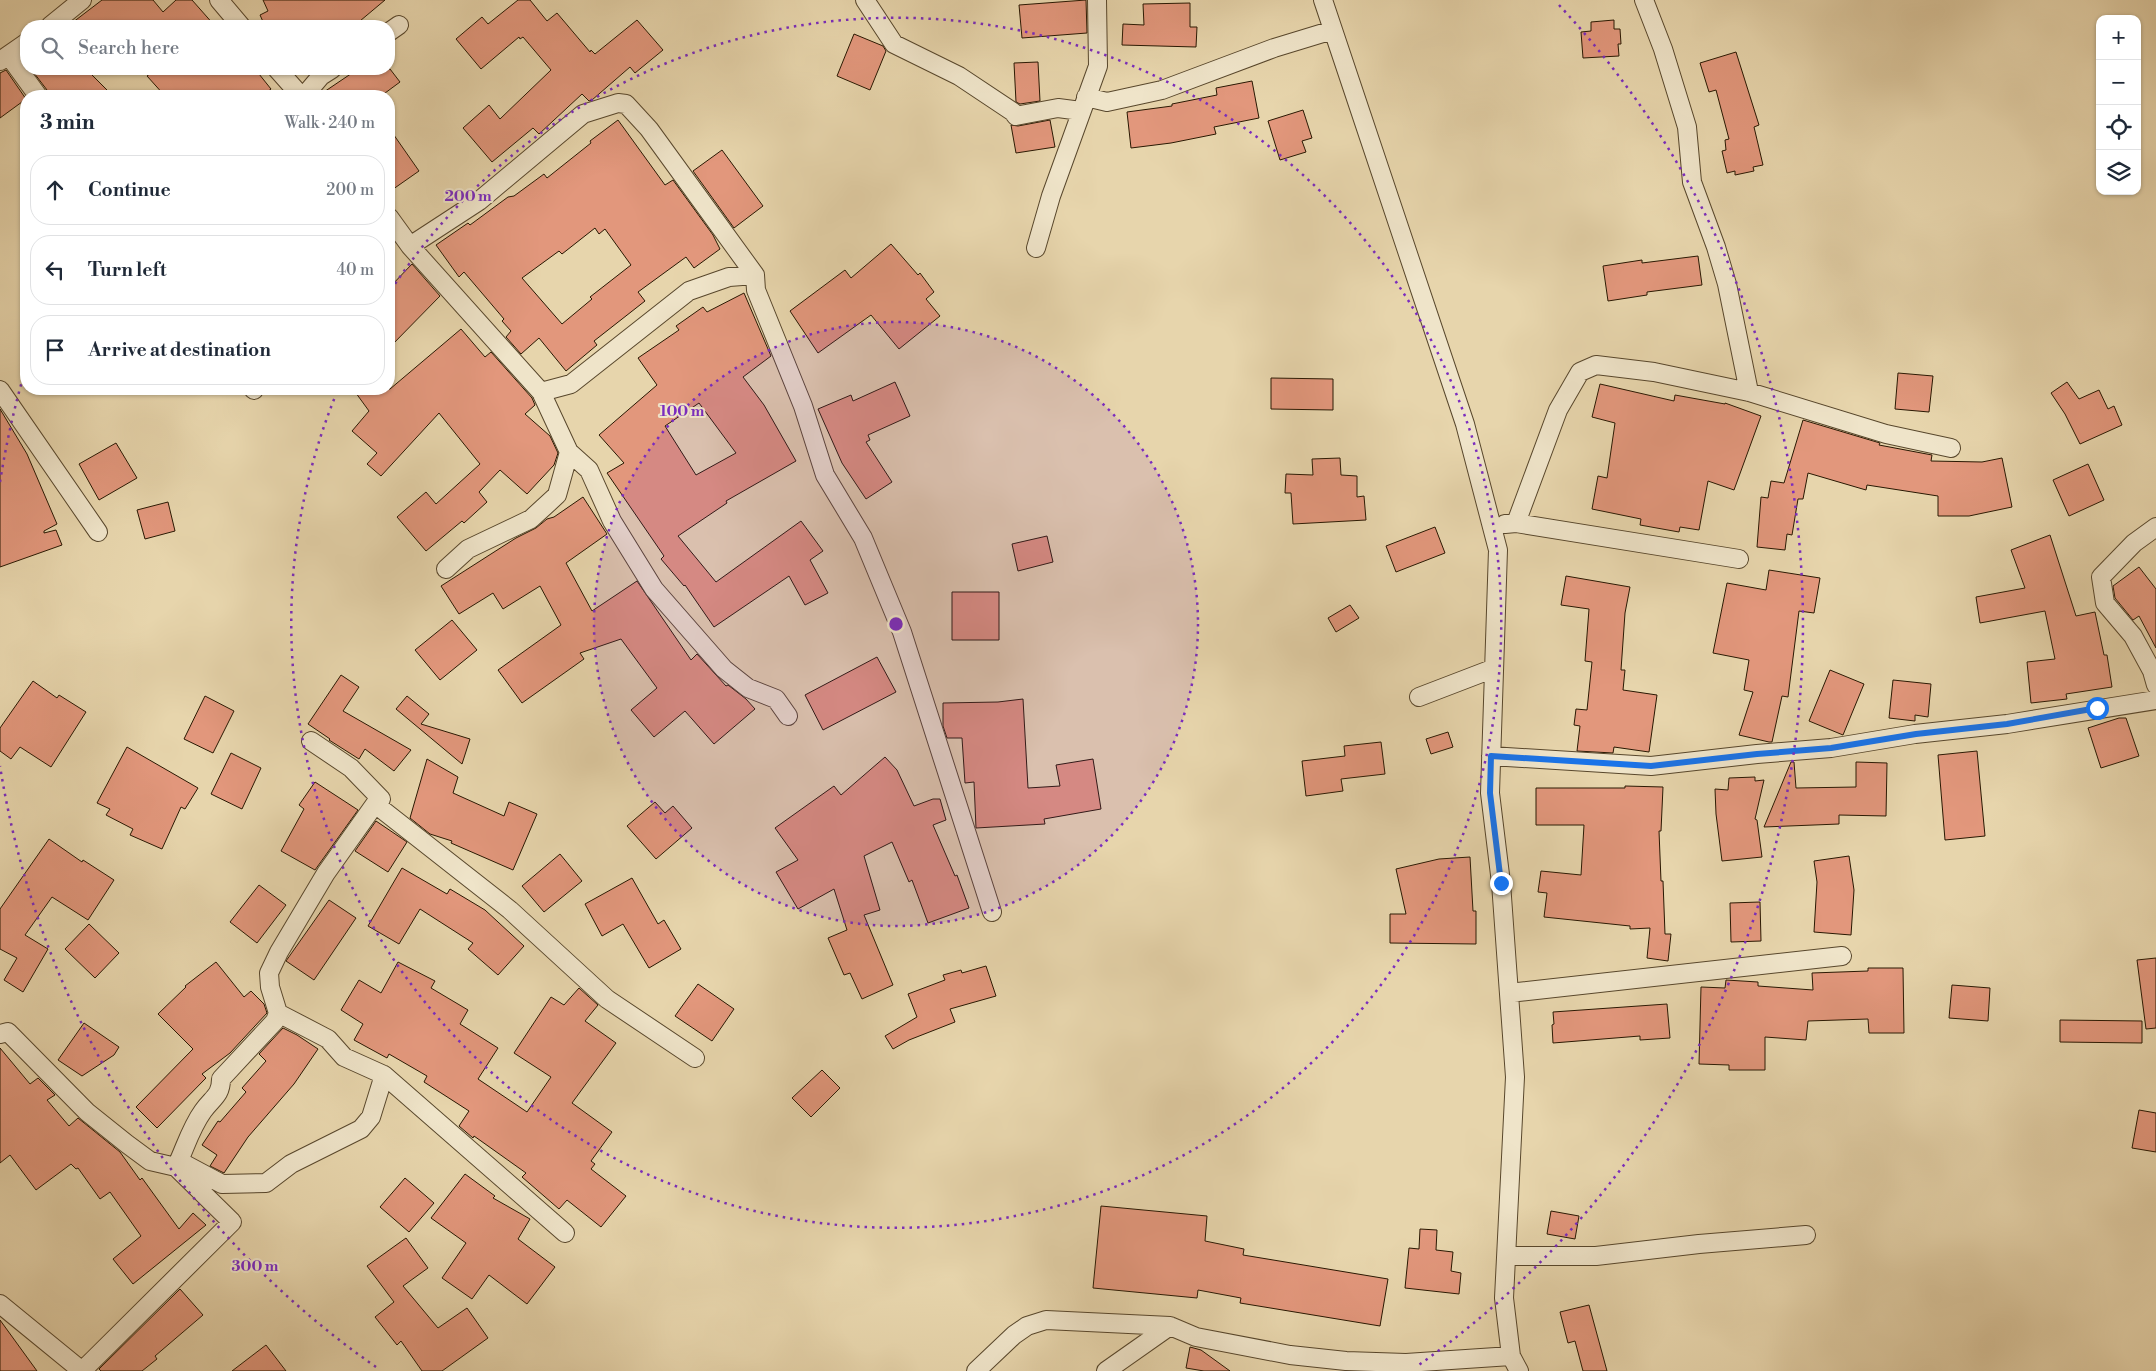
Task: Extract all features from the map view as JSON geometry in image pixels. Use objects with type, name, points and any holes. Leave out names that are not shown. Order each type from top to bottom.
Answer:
[{"type":"street","points":[[57,20],[82,0]]},
{"type":"street","points":[[218,0],[236,20]]},
{"type":"street","points":[[865,0],[894,44],[959,76],[1013,112],[1016,116],[1106,102],[1162,90],[1274,48],[1333,30]]},
{"type":"street","points":[[1036,248],[1051,196],[1098,66],[1098,0]]},
{"type":"street","points":[[976,1371],[1014,1335],[1027,1326],[1046,1320],[1170,1326],[1196,1336],[1290,1354],[1346,1361],[1515,1363],[1504,1298],[1515,1077],[1501,883],[1490,793],[1492,669],[1498,550],[1465,424],[1323,0]]},
{"type":"street","points":[[1644,0],[1663,49],[1688,128],[1692,182],[1716,247],[1727,284],[1749,392]]},
{"type":"street","points":[[20,47],[4,58],[33,90]]},
{"type":"street","points":[[283,75],[296,90]]},
{"type":"street","points":[[308,90],[323,75]]},
{"type":"street","points":[[410,246],[479,201],[583,114],[618,103],[626,104],[649,129],[755,275],[756,290],[806,415],[825,475],[863,538],[902,632],[992,912]]},
{"type":"street","points":[[395,225],[410,246],[541,392],[569,452],[589,470],[612,521],[654,589],[724,669],[748,688],[776,699],[788,716]]},
{"type":"street","points":[[541,392],[571,384],[689,291],[729,277],[755,275]]},
{"type":"street","points":[[1516,523],[1558,410],[1580,372],[1596,365],[1654,372],[1749,392],[1886,434],[1951,448]]},
{"type":"street","points":[[0,390],[98,532]]},
{"type":"street","points":[[557,495],[569,452]]},
{"type":"street","points":[[446,569],[468,549],[530,519],[589,470]]},
{"type":"street","points":[[1492,525],[1516,523],[1739,559]]},
{"type":"street","points":[[2156,527],[2134,543],[2101,577],[2105,602],[2133,636],[2152,671],[2156,685]]},
{"type":"street","points":[[1419,696],[1492,669]]},
{"type":"street","points":[[1491,756],[1651,766],[1831,748],[1916,734],[2007,724],[2156,700]]},
{"type":"street","points":[[177,1164],[189,1133],[203,1111],[221,1090],[221,1079],[275,1021],[278,1013],[270,987],[269,973],[279,952],[326,873],[380,799],[351,768],[311,741]]},
{"type":"street","points":[[375,804],[510,910],[607,999],[695,1058]]},
{"type":"street","points":[[1509,993],[1842,956]]},
{"type":"street","points":[[278,1013],[328,1039],[344,1058],[384,1075],[564,1233]]},
{"type":"street","points":[[3,1030],[94,1117],[150,1161],[177,1164],[222,1184],[266,1183],[291,1164],[360,1129],[371,1117],[384,1075]]},
{"type":"street","points":[[0,1304],[82,1371],[232,1222],[177,1164]]},
{"type":"street","points":[[1506,1256],[1596,1256],[1699,1244],[1806,1235]]},
{"type":"street","points":[[1106,1371],[1170,1326]]},
{"type":"building","points":[[102,0],[153,0],[163,12],[176,0],[192,0],[210,20],[76,20]]},
{"type":"building","points":[[263,0],[385,0],[361,20],[262,20],[260,15],[268,11]]},
{"type":"building","points":[[518,0],[530,0],[547,21],[557,13],[590,52],[591,50],[595,54],[637,20],[663,50],[635,73],[630,67],[592,100],[589,101],[582,94],[539,134],[533,128],[492,162],[463,128],[489,105],[500,119],[551,70],[523,37],[520,39],[519,37],[481,69],[456,39],[482,17],[488,24]]},
{"type":"building","points":[[1086,0],[1087,33],[1022,38],[1019,5]]},
{"type":"building","points":[[1190,3],[1190,27],[1197,27],[1196,47],[1122,45],[1123,24],[1144,25],[1143,4]]},
{"type":"building","points":[[1614,20],[1614,29],[1620,29],[1621,44],[1618,44],[1619,56],[1583,58],[1581,32],[1591,31],[1591,22]]},
{"type":"building","points":[[854,34],[883,46],[886,51],[870,90],[837,76]]},
{"type":"building","points":[[1736,52],[1759,125],[1754,127],[1763,165],[1753,167],[1754,171],[1735,175],[1735,171],[1727,173],[1722,151],[1726,150],[1725,140],[1729,139],[1716,90],[1709,92],[1700,63]]},
{"type":"building","points":[[1038,62],[1040,101],[1020,104],[1016,102],[1014,63]]},
{"type":"building","points":[[6,70],[20,90],[20,103],[0,118],[0,73]]},
{"type":"building","points":[[36,75],[92,75],[107,90],[47,90]]},
{"type":"building","points":[[260,75],[271,89],[160,90],[147,76]]},
{"type":"building","points":[[349,75],[395,75],[400,82],[389,90],[327,90]]},
{"type":"building","points":[[1252,81],[1259,118],[1214,127],[1216,134],[1171,143],[1131,148],[1127,112],[1172,106],[1172,104],[1217,95],[1216,88]]},
{"type":"building","points":[[1303,110],[1312,138],[1302,141],[1306,152],[1280,160],[1268,121]]},
{"type":"building","points":[[618,120],[665,185],[673,180],[713,235],[720,249],[694,268],[686,257],[638,292],[645,301],[594,341],[597,345],[566,371],[539,338],[521,354],[506,337],[511,331],[502,321],[504,319],[464,272],[459,277],[436,245],[468,223],[470,225],[544,174],[547,178],[591,143],[590,141]],"holes":[[[595,228],[599,234],[605,229],[631,265],[590,297],[592,299],[562,324],[522,278],[559,251],[562,254]]]},
{"type":"building","points":[[1050,120],[1055,147],[1016,153],[1011,125],[1018,126]]},
{"type":"building","points":[[395,137],[419,171],[395,188]]},
{"type":"building","points":[[722,150],[763,206],[734,228],[693,171]]},
{"type":"building","points":[[891,244],[918,275],[920,273],[934,292],[926,299],[940,316],[899,349],[871,315],[818,353],[790,311],[845,270],[851,278]]},
{"type":"building","points":[[1698,256],[1702,285],[1647,292],[1647,295],[1608,301],[1603,266],[1642,260],[1642,263]]},
{"type":"building","points":[[412,264],[440,296],[395,342],[395,282]]},
{"type":"building","points":[[744,293],[771,356],[743,377],[764,405],[796,461],[726,501],[727,503],[678,536],[716,582],[801,521],[823,551],[810,560],[828,593],[805,605],[789,576],[714,627],[685,585],[661,559],[664,556],[607,473],[624,463],[599,435],[657,385],[638,358],[679,330],[676,326],[703,307],[707,312]],"holes":[[[699,403],[736,453],[696,475],[665,426]]]},
{"type":"building","points":[[461,329],[485,357],[491,352],[532,398],[535,405],[525,414],[550,436],[558,453],[554,465],[527,494],[500,470],[479,492],[487,502],[464,523],[462,521],[426,551],[397,517],[426,492],[436,504],[480,464],[439,413],[381,476],[367,464],[377,453],[352,431],[369,411],[357,395],[395,395],[395,385]]},
{"type":"building","points":[[1898,373],[1933,376],[1929,412],[1895,409]]},
{"type":"building","points":[[1271,378],[1333,379],[1333,410],[1271,409]]},
{"type":"building","points":[[895,382],[910,416],[868,435],[870,440],[866,442],[892,482],[866,499],[842,463],[818,409],[851,395],[853,401]]},
{"type":"building","points":[[2067,382],[2079,399],[2099,390],[2108,409],[2114,406],[2122,425],[2080,444],[2065,414],[2051,393]]},
{"type":"building","points":[[1600,384],[1674,401],[1675,395],[1725,403],[1761,416],[1734,490],[1708,481],[1699,530],[1680,527],[1679,532],[1640,525],[1641,519],[1592,509],[1598,476],[1607,478],[1615,423],[1592,417]]},
{"type":"building","points":[[0,409],[27,454],[57,524],[44,531],[44,533],[56,530],[62,545],[0,567]]},
{"type":"building","points":[[1803,420],[1880,443],[1879,445],[1932,455],[1931,461],[1982,462],[2002,458],[2012,507],[1969,516],[1938,516],[1938,496],[1867,485],[1866,490],[1808,473],[1803,499],[1798,499],[1792,535],[1787,534],[1785,550],[1757,547],[1761,497],[1768,498],[1771,481],[1784,483]]},
{"type":"building","points":[[116,443],[137,478],[99,500],[79,464]]},
{"type":"building","points":[[1340,458],[1341,475],[1357,476],[1357,497],[1364,496],[1366,520],[1293,524],[1291,493],[1285,493],[1286,474],[1313,475],[1312,459]]},
{"type":"building","points":[[2088,464],[2104,500],[2069,516],[2053,480]]},
{"type":"building","points":[[583,497],[607,534],[566,563],[592,611],[637,581],[691,660],[697,654],[726,686],[728,685],[746,699],[755,709],[714,744],[685,711],[654,737],[631,710],[657,688],[621,639],[580,653],[584,659],[522,703],[498,670],[561,625],[540,586],[503,609],[493,593],[459,614],[441,586],[516,538],[536,528],[547,519],[554,517]]},
{"type":"building","points":[[168,502],[175,531],[145,539],[137,510]]},
{"type":"building","points":[[1435,527],[1445,553],[1396,572],[1386,546]]},
{"type":"building","points":[[2050,535],[2076,616],[2095,612],[2104,655],[2107,655],[2112,687],[2066,694],[2067,699],[2031,703],[2027,662],[2055,659],[2045,611],[1980,623],[1976,597],[2025,588],[2011,550]]},
{"type":"building","points":[[1047,536],[1053,562],[1018,571],[1012,544]]},
{"type":"building","points":[[2139,567],[2156,589],[2156,648],[2139,616],[2133,620],[2115,598],[2113,586]]},
{"type":"building","points":[[1769,570],[1820,578],[1814,613],[1799,611],[1788,697],[1782,696],[1772,742],[1739,735],[1753,692],[1744,690],[1749,660],[1713,653],[1727,583],[1766,590]]},
{"type":"building","points":[[1566,576],[1630,587],[1625,613],[1621,670],[1625,670],[1623,690],[1657,695],[1649,752],[1614,747],[1613,753],[1577,751],[1580,726],[1574,725],[1576,709],[1587,710],[1592,662],[1585,661],[1589,609],[1561,605]]},
{"type":"building","points":[[952,592],[999,592],[999,640],[952,640]]},
{"type":"building","points":[[1350,605],[1359,618],[1336,632],[1328,618]]},
{"type":"building","points":[[452,620],[477,650],[440,680],[415,650]]},
{"type":"building","points":[[877,657],[896,692],[823,730],[805,695]]},
{"type":"building","points":[[1830,670],[1864,684],[1843,735],[1809,721]]},
{"type":"building","points":[[341,675],[359,687],[343,711],[411,750],[394,771],[365,749],[359,759],[308,724]]},
{"type":"building","points":[[1893,680],[1931,684],[1928,717],[1915,715],[1915,721],[1889,718]]},
{"type":"building","points":[[33,681],[57,698],[59,695],[86,712],[51,767],[20,747],[11,759],[0,751],[0,728]]},
{"type":"building","points":[[205,696],[234,711],[213,753],[184,739]]},
{"type":"building","points":[[407,696],[429,714],[421,724],[470,739],[462,764],[396,709]]},
{"type":"building","points":[[1023,699],[1028,788],[1060,786],[1056,765],[1093,759],[1101,809],[1044,819],[1045,824],[976,828],[974,782],[965,783],[962,738],[947,738],[943,726],[943,703],[998,702]]},
{"type":"building","points":[[2119,718],[2126,718],[2139,756],[2101,768],[2088,728]]},
{"type":"building","points":[[1448,732],[1453,747],[1431,754],[1426,739]]},
{"type":"building","points":[[1381,742],[1385,774],[1341,779],[1343,791],[1306,796],[1302,761],[1345,756],[1344,746]]},
{"type":"building","points":[[127,747],[198,788],[185,809],[181,807],[162,849],[130,835],[133,829],[106,815],[110,809],[97,803]]},
{"type":"building","points":[[1977,751],[1985,836],[1945,840],[1938,755]]},
{"type":"building","points":[[231,753],[261,768],[242,809],[211,794]]},
{"type":"building","points":[[885,757],[897,770],[914,806],[933,799],[940,799],[946,820],[933,825],[955,876],[957,875],[969,908],[928,923],[912,880],[909,882],[892,842],[864,856],[880,910],[864,915],[893,985],[862,999],[850,973],[844,975],[828,938],[847,930],[834,889],[798,909],[776,872],[798,860],[775,828],[834,786],[841,795]]},
{"type":"building","points":[[427,759],[458,777],[453,793],[504,816],[509,802],[537,814],[513,870],[451,843],[452,841],[430,834],[410,818]]},
{"type":"building","points":[[1791,762],[1794,762],[1796,788],[1856,787],[1856,762],[1887,763],[1886,816],[1839,815],[1839,824],[1764,827]]},
{"type":"building","points":[[1755,777],[1755,781],[1764,780],[1755,819],[1757,820],[1762,857],[1722,861],[1715,789],[1728,790],[1729,778]]},
{"type":"building","points":[[315,782],[358,810],[315,870],[281,851],[304,809],[299,805]]},
{"type":"building","points":[[1625,786],[1663,787],[1661,831],[1659,831],[1665,934],[1671,934],[1668,961],[1647,958],[1650,928],[1630,929],[1630,926],[1544,917],[1547,893],[1538,892],[1541,871],[1581,875],[1584,825],[1536,825],[1536,788],[1625,788]]},
{"type":"building","points":[[655,802],[665,813],[673,806],[692,828],[656,859],[627,826]]},
{"type":"building","points":[[376,821],[407,842],[388,872],[355,851]]},
{"type":"building","points":[[49,839],[82,862],[83,860],[114,880],[88,920],[52,897],[25,935],[48,949],[23,992],[4,980],[17,958],[0,949],[0,909]]},
{"type":"building","points":[[560,854],[582,881],[544,912],[522,886]]},
{"type":"building","points":[[1849,856],[1854,890],[1851,935],[1814,932],[1817,882],[1814,861]]},
{"type":"building","points":[[1470,857],[1473,911],[1476,911],[1476,944],[1390,943],[1390,914],[1406,914],[1396,869],[1439,859]]},
{"type":"building","points":[[402,868],[447,894],[450,889],[485,910],[524,946],[498,975],[468,949],[473,943],[420,909],[399,944],[368,926]]},
{"type":"building","points":[[632,878],[658,924],[664,920],[681,949],[649,968],[623,924],[602,936],[585,904]]},
{"type":"building","points":[[259,885],[286,905],[257,943],[230,922]]},
{"type":"building","points":[[329,900],[356,918],[314,980],[286,961]]},
{"type":"building","points":[[1760,902],[1761,941],[1731,942],[1730,903]]},
{"type":"building","points":[[89,924],[119,953],[95,978],[65,949]]},
{"type":"building","points":[[2156,958],[2156,1028],[2146,1029],[2137,960]]},
{"type":"building","points":[[216,962],[244,997],[251,991],[264,1004],[267,1013],[230,1053],[202,1074],[206,1078],[157,1128],[136,1107],[193,1049],[158,1014],[185,986]]},
{"type":"building","points":[[398,962],[435,981],[431,988],[468,1010],[460,1024],[498,1048],[478,1079],[527,1112],[551,1077],[514,1053],[551,997],[564,1005],[579,988],[598,1005],[585,1021],[616,1043],[572,1103],[612,1132],[591,1161],[595,1164],[591,1169],[626,1196],[601,1227],[567,1200],[559,1209],[522,1177],[526,1173],[474,1136],[473,1138],[459,1126],[469,1111],[424,1082],[427,1076],[389,1054],[387,1058],[354,1040],[363,1024],[341,1010],[359,980],[381,993]]},
{"type":"building","points":[[986,966],[996,996],[950,1009],[955,1022],[909,1040],[893,1049],[885,1036],[917,1017],[908,994],[945,980],[943,975],[961,970],[962,973]]},
{"type":"building","points":[[1868,968],[1903,968],[1904,1033],[1869,1033],[1868,1019],[1808,1021],[1806,1040],[1765,1037],[1765,1070],[1729,1070],[1729,1065],[1699,1064],[1701,987],[1725,988],[1726,980],[1758,982],[1758,986],[1813,990],[1812,973],[1868,971]]},
{"type":"building","points":[[698,984],[734,1009],[712,1041],[675,1016]]},
{"type":"building","points":[[1952,985],[1990,988],[1988,1021],[1949,1018]]},
{"type":"building","points":[[1667,1004],[1670,1038],[1640,1040],[1640,1036],[1553,1043],[1553,1012]]},
{"type":"building","points":[[2060,1020],[2142,1021],[2142,1043],[2060,1042]]},
{"type":"building","points":[[84,1023],[119,1047],[114,1055],[82,1076],[58,1060]]},
{"type":"building","points":[[283,1028],[318,1049],[294,1084],[248,1137],[224,1173],[210,1166],[217,1155],[202,1145],[218,1121],[220,1122],[246,1092],[242,1088],[266,1061],[259,1054]]},
{"type":"building","points":[[0,1048],[30,1084],[38,1078],[55,1095],[47,1100],[69,1126],[78,1118],[120,1152],[140,1180],[142,1178],[179,1229],[193,1213],[206,1225],[133,1284],[113,1259],[141,1236],[110,1192],[100,1199],[78,1168],[76,1169],[71,1164],[36,1190],[10,1155],[0,1163]]},
{"type":"building","points":[[822,1070],[840,1088],[811,1117],[792,1098]]},
{"type":"building","points":[[2139,1110],[2156,1113],[2156,1152],[2132,1148]]},
{"type":"building","points":[[465,1174],[495,1196],[493,1198],[530,1219],[518,1239],[555,1267],[527,1304],[489,1275],[472,1299],[442,1278],[466,1243],[431,1218]]},
{"type":"building","points":[[405,1178],[434,1203],[409,1232],[380,1207]]},
{"type":"building","points":[[1101,1206],[1207,1216],[1205,1241],[1244,1249],[1243,1255],[1388,1279],[1380,1326],[1240,1303],[1241,1298],[1198,1290],[1197,1298],[1093,1288]]},
{"type":"building","points":[[1551,1211],[1579,1216],[1575,1239],[1547,1234]]},
{"type":"building","points":[[1420,1229],[1437,1230],[1436,1250],[1453,1252],[1451,1271],[1461,1273],[1459,1294],[1405,1288],[1409,1248],[1419,1249]]},
{"type":"building","points":[[406,1238],[428,1268],[403,1286],[438,1328],[467,1308],[488,1338],[442,1371],[422,1371],[401,1341],[397,1345],[375,1317],[394,1302],[367,1266]]},
{"type":"building","points":[[180,1289],[203,1315],[155,1356],[157,1359],[142,1371],[101,1371],[99,1369]]},
{"type":"building","points":[[1589,1305],[1607,1371],[1583,1371],[1575,1341],[1568,1343],[1560,1312]]},
{"type":"building","points":[[0,1320],[37,1371],[0,1371]]},
{"type":"building","points":[[266,1345],[286,1371],[232,1371]]},
{"type":"building","points":[[1190,1347],[1201,1350],[1230,1371],[1204,1371],[1186,1368]]},
{"type":"route","points":[[1501,883],[1490,793],[1491,756],[1651,766],[1831,748],[1916,734],[2007,724],[2097,708]]}]
